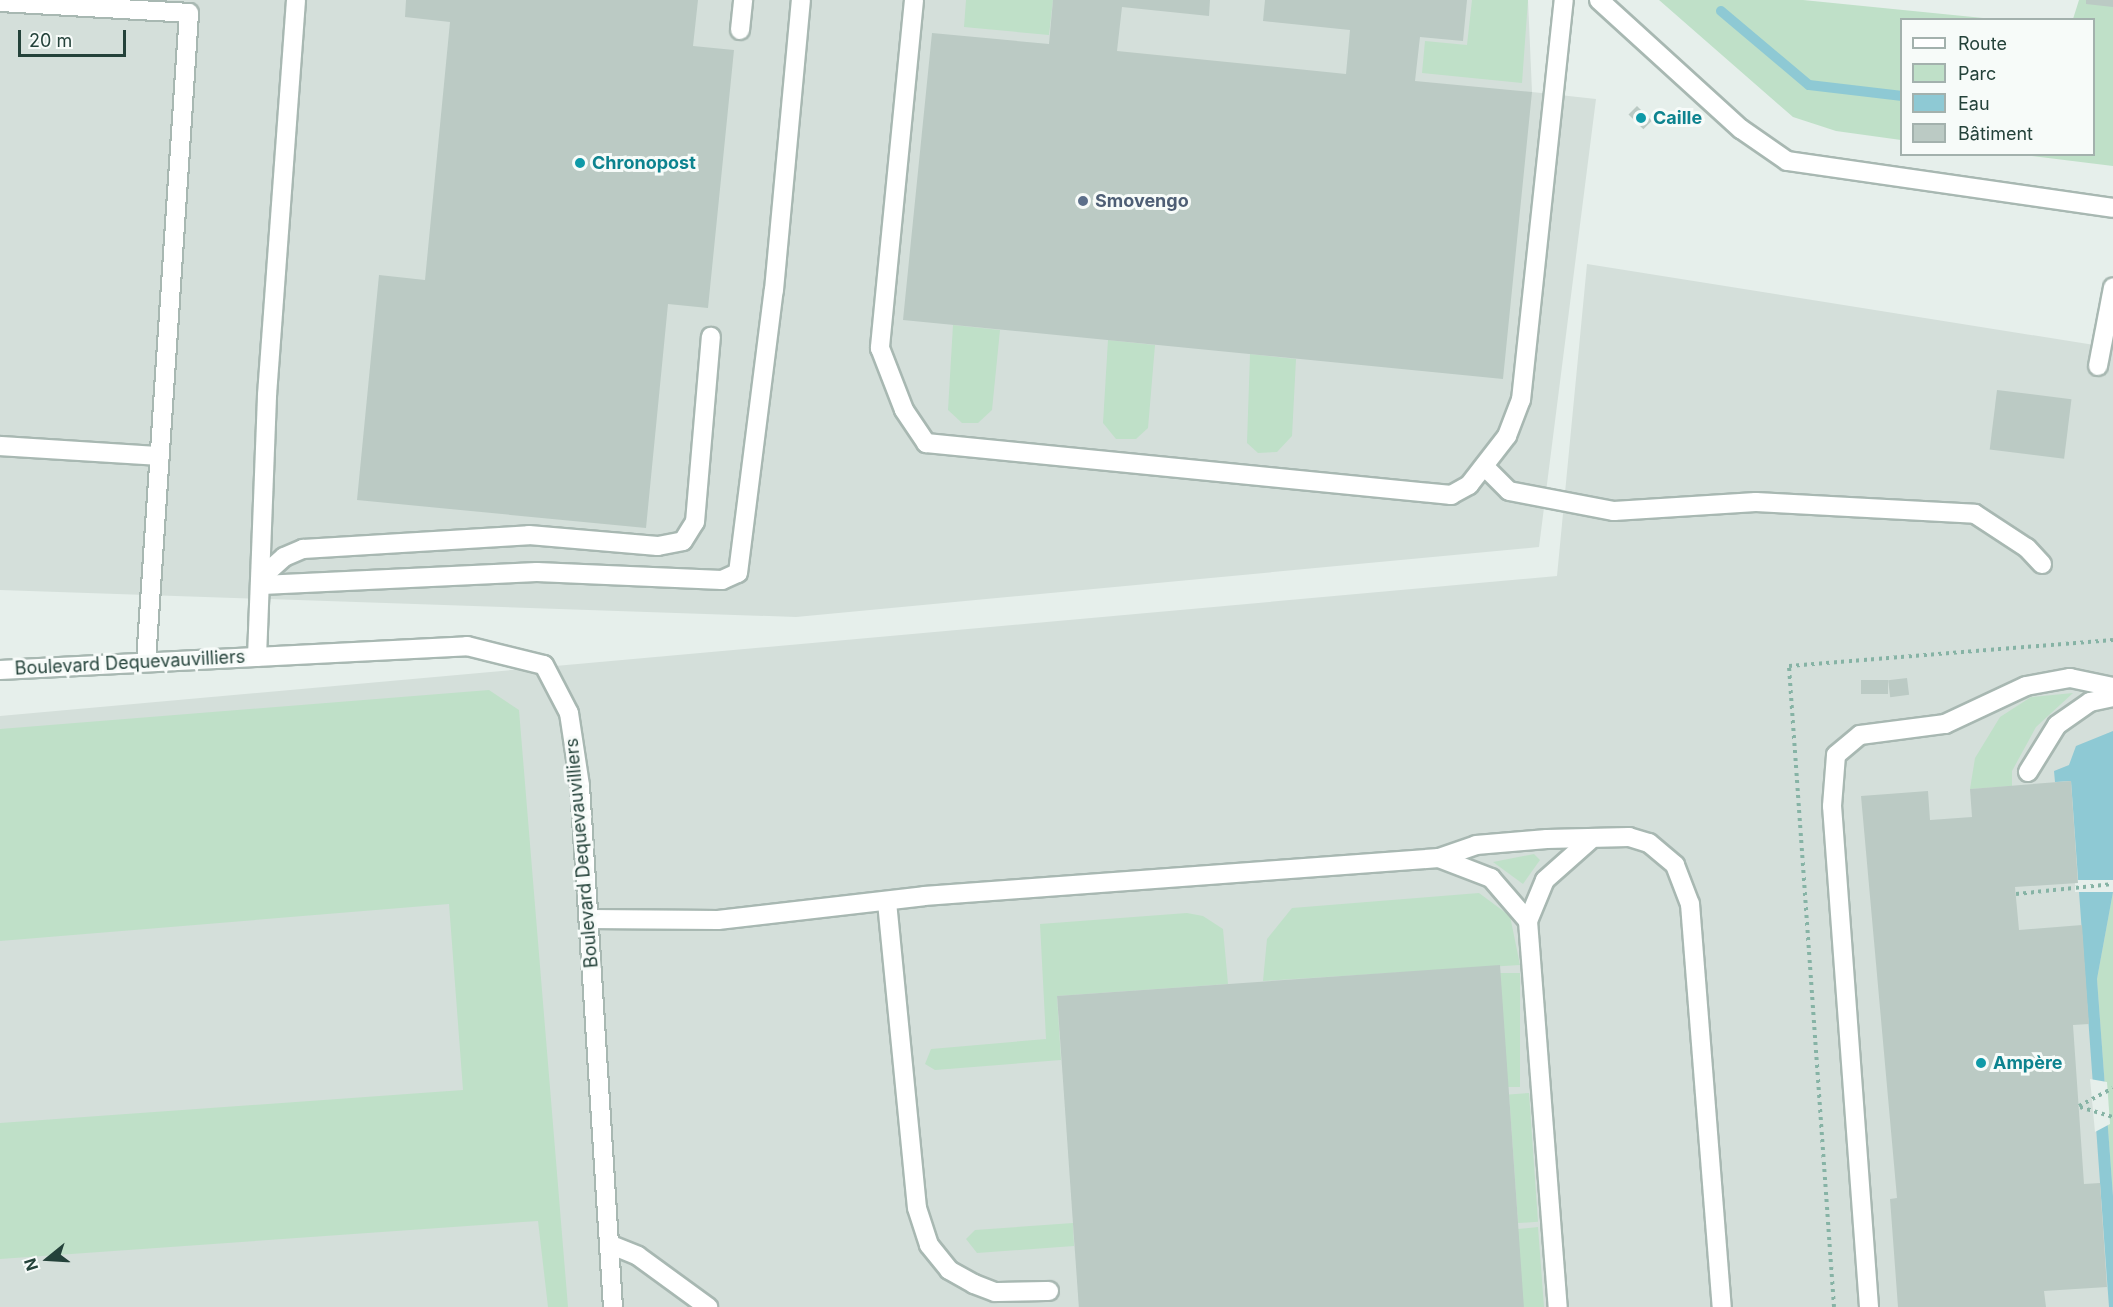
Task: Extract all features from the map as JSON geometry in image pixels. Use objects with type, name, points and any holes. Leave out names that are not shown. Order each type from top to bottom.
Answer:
[{"type":"street","points":[[257,657],[263,581],[267,395],[296,0]]},
{"type":"street","points":[[740,30],[743,0]]},
{"type":"street","points":[[263,581],[537,572],[722,580],[738,573],[774,290],[801,0]]},
{"type":"street","points":[[914,0],[880,348],[904,410],[926,443],[1451,495],[1469,485],[1507,436],[1521,400],[1564,0]]},
{"type":"street","points":[[1599,0],[1742,129],[1787,161],[2113,208]]},
{"type":"street","points":[[0,2],[189,7],[146,662]]},
{"type":"street","points":[[2098,366],[2113,287]]},
{"type":"street","points":[[263,581],[284,557],[303,549],[529,535],[658,546],[683,541],[695,522],[711,337]]},
{"type":"street","points":[[0,446],[160,456]]},
{"type":"street","points":[[1484,466],[1509,491],[1614,511],[1756,502],[1975,514],[2027,548],[2042,564]]},
{"type":"street","name":"Boulevard Dequevauvilliers","points":[[0,670],[466,646],[544,665],[569,713],[589,919],[613,1307]]},
{"type":"street","points":[[1869,1307],[1832,806],[1836,755],[1860,735],[1945,724],[2026,686],[2070,678],[2113,687]]},
{"type":"street","points":[[2028,772],[2057,725],[2090,702],[2113,697]]},
{"type":"street","points":[[589,919],[673,923],[888,902],[1439,858],[1476,845],[1629,837],[1649,843],[1675,865],[1690,904],[1722,1307]]},
{"type":"street","points":[[1558,1307],[1528,921],[1545,880],[1590,840]]},
{"type":"street","points":[[1439,858],[1491,878],[1528,921]]},
{"type":"street","points":[[888,902],[917,1208],[928,1245],[949,1270],[974,1284],[995,1292],[1049,1291]]},
{"type":"street","points":[[609,1244],[638,1256],[708,1307]]},
{"type":"path","points":[[2016,894],[2113,884]]},
{"type":"path","points":[[2113,1088],[2079,1106],[2113,1118]]},
{"type":"shaded area","points":[[0,0],[1528,0],[1532,92],[1596,99],[1539,547],[796,617],[0,590]]},
{"type":"shaded area","points":[[1587,264],[2113,348],[2113,1307],[0,1307],[0,716],[1557,576]]},
{"type":"green space","points":[[966,0],[1053,0],[1049,35],[964,27]]},
{"type":"green space","points":[[1472,0],[1528,0],[1522,83],[1422,73],[1425,41],[1467,45]]},
{"type":"green space","points":[[1659,0],[1803,0],[1983,18],[1900,18],[1900,140],[1836,131],[1793,117]]},
{"type":"green space","points":[[2079,0],[2113,0],[2113,166],[2031,156],[2095,156],[2095,18],[2073,18]]},
{"type":"green space","points":[[953,325],[1000,330],[992,410],[978,423],[962,423],[948,410]]},
{"type":"green space","points":[[1108,340],[1155,345],[1148,428],[1136,439],[1116,439],[1103,423]]},
{"type":"green space","points":[[1250,354],[1296,359],[1292,436],[1277,452],[1258,453],[1247,443]]},
{"type":"green space","points":[[489,690],[519,710],[568,1307],[548,1307],[538,1221],[0,1259],[0,1123],[463,1090],[449,904],[0,941],[0,729]]},
{"type":"green space","points":[[2073,693],[2036,727],[2012,771],[2012,786],[1970,789],[1975,758],[2000,717],[2031,697]]},
{"type":"green space","points":[[1534,854],[1540,860],[1523,884],[1493,862]]},
{"type":"green space","points":[[2113,892],[2113,1196],[2097,979]]},
{"type":"green space","points":[[1479,893],[1510,916],[1520,965],[1263,981],[1267,939],[1292,908]]},
{"type":"green space","points":[[1187,913],[1203,916],[1223,929],[1228,984],[1057,996],[1061,1060],[935,1070],[925,1064],[931,1049],[1046,1039],[1040,924]]},
{"type":"green space","points":[[1500,973],[1520,973],[1520,1087],[1500,1087]]},
{"type":"green space","points":[[1529,1093],[1538,1222],[1518,1223],[1509,1094]]},
{"type":"green space","points":[[1073,1223],[1074,1246],[977,1253],[966,1239],[975,1230]]},
{"type":"green space","points":[[1538,1227],[1544,1307],[1521,1307],[1518,1229]]},
{"type":"water","points":[[2113,731],[2113,892],[2097,979],[2113,1196],[2113,1307],[2109,1307],[2071,781],[2055,782],[2054,771],[2069,765],[2076,746]]},
{"type":"pier","points":[[2075,880],[2113,880],[2113,892],[2075,892]]},
{"type":"pier","points":[[2090,1079],[2107,1082],[2110,1124],[2095,1132]]},
{"type":"building","name":"Chronopost","points":[[406,0],[698,0],[693,46],[734,50],[708,308],[668,304],[646,528],[357,500],[379,275],[425,280],[450,22],[405,17]]},
{"type":"building","points":[[1053,0],[1210,0],[1209,16],[1122,7],[1117,51],[1346,74],[1350,30],[1263,21],[1265,0],[1467,0],[1463,41],[1420,37],[1415,81],[1532,92],[1503,379],[903,320],[932,33],[1049,44]]},
{"type":"building","points":[[2086,0],[2113,0],[2113,7],[2086,4]]},
{"type":"building","name":"Caille","points":[[1637,106],[1652,121],[1643,129],[1629,114]]},
{"type":"building","points":[[1997,390],[2071,399],[2064,459],[1990,450]]},
{"type":"building","points":[[1907,678],[1909,695],[1890,697],[1888,680]]},
{"type":"building","points":[[1861,680],[1888,680],[1888,694],[1861,694]]},
{"type":"building","name":"Ampère","points":[[2071,781],[2078,883],[2015,887],[2019,930],[2082,925],[2089,1024],[2073,1025],[2084,1184],[2100,1183],[2107,1287],[2044,1291],[2046,1307],[1898,1307],[1890,1199],[1897,1198],[1861,796],[1928,791],[1930,820],[1972,817],[1970,789]]},
{"type":"building","points":[[1500,965],[1524,1307],[1079,1307],[1057,996]]},
{"type":"waterway","points":[[1721,11],[1809,85],[1900,96]]},
{"type":"place","name":"Caille","points":[[1641,118]]},
{"type":"place","name":"Chronopost","points":[[580,163]]},
{"type":"place","name":"Smovengo","points":[[1083,201]]},
{"type":"place","name":"Ampère","points":[[1981,1063]]}]
